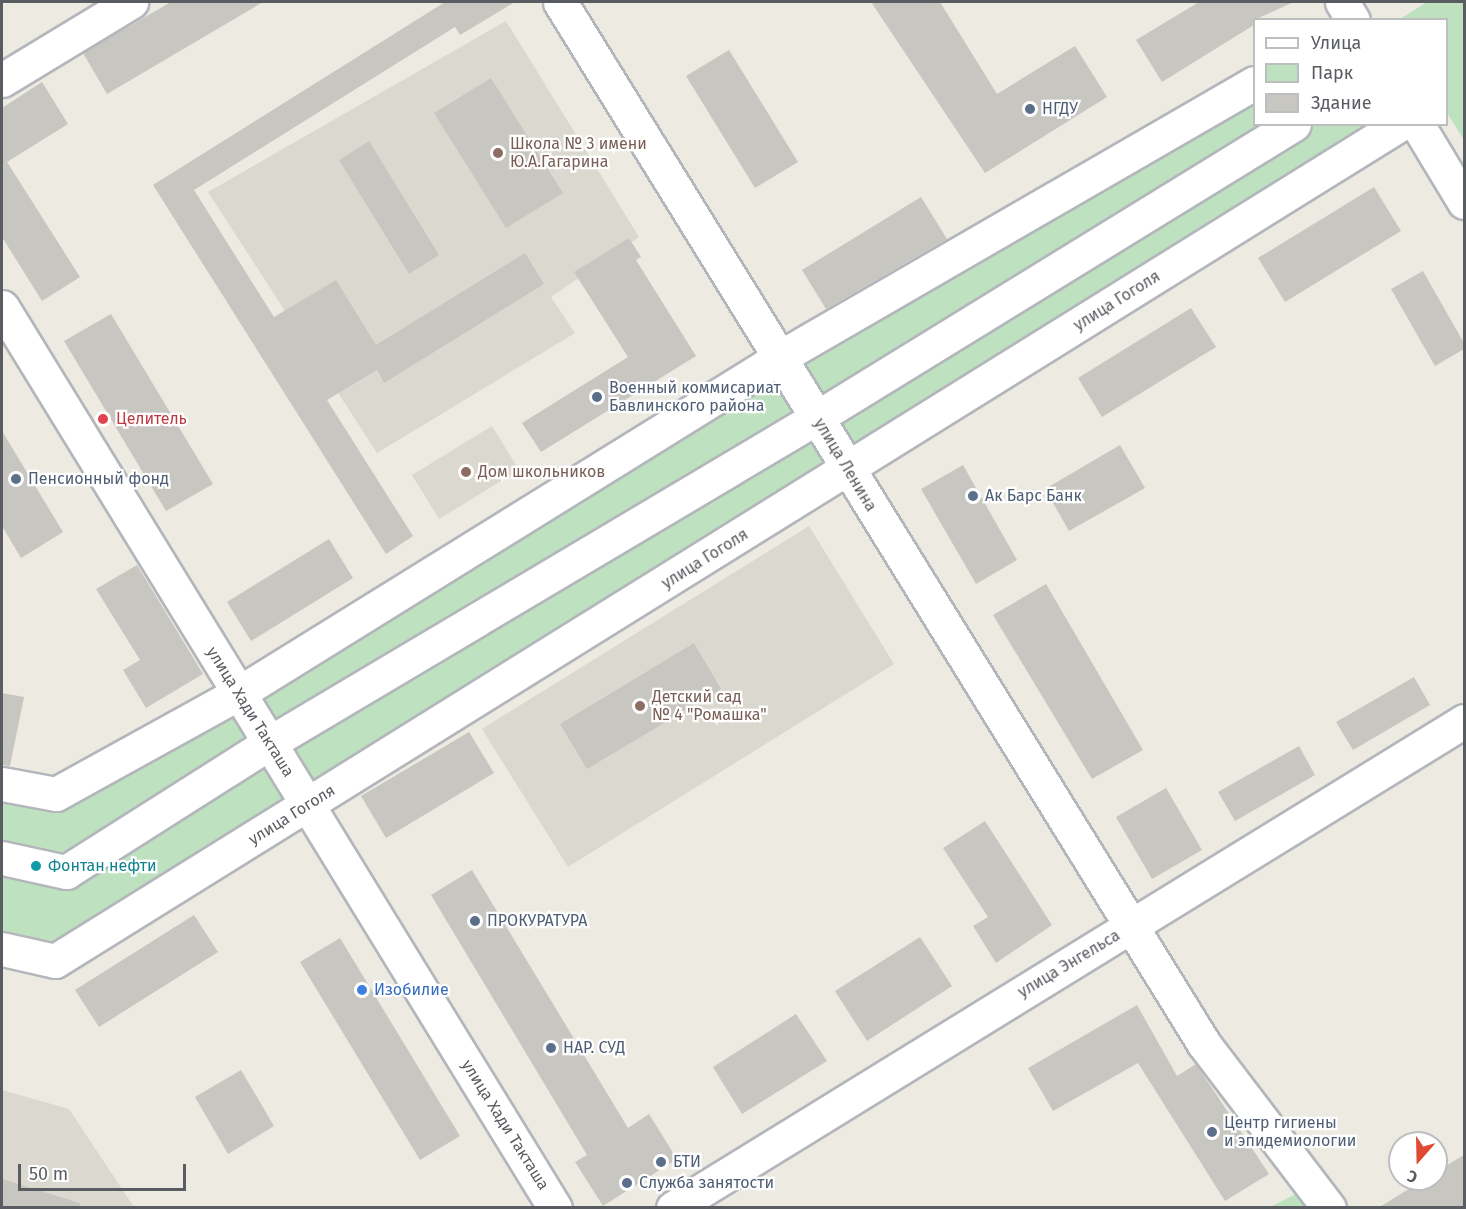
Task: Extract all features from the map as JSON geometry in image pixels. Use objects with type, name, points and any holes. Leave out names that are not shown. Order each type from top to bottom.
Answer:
[{"type":"street","points":[[2,80],[131,2]]},
{"type":"street","name":"улица Ленина","points":[[560,2],[782,356],[847,471],[1133,926],[1204,1044],[1329,1208]]},
{"type":"street","points":[[1342,2],[1352,18]]},
{"type":"street","points":[[2,784],[57,794],[239,693],[782,356],[1253,84]]},
{"type":"street","points":[[2,858],[66,872],[271,742],[816,418],[1291,126]]},
{"type":"street","name":"улица Гоголя","points":[[2,949],[55,961],[847,471],[1397,126]]},
{"type":"street","points":[[1418,126],[1464,202]]},
{"type":"street","name":"улица Хади Такташа","points":[[2,308],[271,742],[306,806],[555,1208]]},
{"type":"street","name":"улица Энгельса","points":[[673,1208],[1464,721]]},
{"type":"shaded area","points":[[506,21],[639,237],[551,297],[575,333],[377,453],[208,192]]},
{"type":"shaded area","name":"Дом школьников","points":[[492,426],[519,470],[439,519],[412,475]]},
{"type":"shaded area","points":[[809,526],[894,664],[568,867],[482,729]]},
{"type":"shaded area","points":[[2,1090],[69,1109],[134,1207],[2,1207]]},
{"type":"green space","points":[[1427,2],[1464,2],[1464,140],[1448,115],[1448,18],[1402,18]]},
{"type":"green space","points":[[1253,84],[1253,126],[1398,126],[55,961],[2,949],[2,784],[57,794]]},
{"type":"green space","points":[[1296,1194],[1307,1207],[1270,1207]]},
{"type":"building","points":[[171,2],[263,2],[107,94],[83,53]]},
{"type":"building","points":[[445,2],[515,2],[460,35],[455,27],[194,190],[274,317],[336,280],[376,345],[525,253],[544,284],[384,383],[377,370],[327,400],[413,536],[386,554],[153,185]]},
{"type":"building","points":[[871,2],[940,2],[997,94],[1075,46],[1107,97],[985,173]]},
{"type":"building","points":[[1199,2],[1294,2],[1258,18],[1253,18],[1253,26],[1162,82],[1136,40]]},
{"type":"building","points":[[729,50],[798,162],[755,188],[686,76]]},
{"type":"building","name":"Школа № 3 имени Ю.А.Гагарина","points":[[491,78],[563,193],[506,228],[434,113]]},
{"type":"building","points":[[42,82],[68,124],[7,162],[80,277],[42,301],[2,237],[2,108]]},
{"type":"building","points":[[369,141],[439,255],[409,274],[339,160]]},
{"type":"building","points":[[1374,187],[1401,231],[1285,302],[1258,258]]},
{"type":"building","points":[[921,197],[947,239],[826,309],[802,270]]},
{"type":"building","points":[[629,238],[641,257],[636,260],[696,356],[541,452],[522,423],[628,357],[574,272]]},
{"type":"building","points":[[1423,271],[1464,343],[1464,349],[1435,366],[1391,289]]},
{"type":"building","points":[[1191,308],[1216,347],[1102,417],[1078,378]]},
{"type":"building","points":[[111,314],[213,484],[166,511],[64,341]]},
{"type":"building","name":"Пенсионный фонд","points":[[2,431],[63,532],[21,558],[2,526]]},
{"type":"building","points":[[1120,445],[1145,488],[1069,531],[1045,489]]},
{"type":"building","points":[[963,465],[1017,560],[976,584],[921,489]]},
{"type":"building","points":[[329,539],[353,578],[251,641],[227,602]]},
{"type":"building","points":[[137,565],[203,674],[146,708],[123,670],[140,660],[96,589]]},
{"type":"building","points":[[1046,584],[1143,750],[1092,779],[993,615]]},
{"type":"building","name":"Детский сад № 4 \"Ромашка\"","points":[[694,643],[721,689],[587,769],[560,724]]},
{"type":"building","points":[[1414,677],[1430,705],[1353,750],[1336,722]]},
{"type":"building","points":[[2,693],[24,697],[10,766],[2,765]]},
{"type":"building","points":[[469,732],[494,773],[386,838],[361,796]]},
{"type":"building","points":[[1299,746],[1315,775],[1235,821],[1218,792]]},
{"type":"building","points":[[1166,788],[1202,850],[1152,879],[1116,817]]},
{"type":"building","points":[[985,821],[1052,925],[996,963],[973,926],[988,917],[943,848]]},
{"type":"building","points":[[472,870],[628,1128],[649,1114],[677,1159],[603,1206],[575,1162],[587,1155],[431,895]]},
{"type":"building","points":[[194,915],[218,952],[99,1027],[75,990]]},
{"type":"building","points":[[920,937],[952,986],[867,1041],[835,991]]},
{"type":"building","points":[[340,938],[460,1136],[420,1160],[300,962]]},
{"type":"building","points":[[1137,1005],[1177,1076],[1196,1064],[1269,1174],[1225,1201],[1138,1063],[1053,1111],[1028,1068]]},
{"type":"building","points":[[796,1014],[827,1061],[742,1114],[713,1067]]},
{"type":"building","points":[[241,1070],[274,1126],[228,1154],[195,1097]]},
{"type":"building","points":[[1464,1155],[1464,1208],[1378,1208],[1406,1191],[1448,1191],[1448,1165]]},
{"type":"building","points":[[2,1179],[80,1203],[80,1208],[2,1208]]},
{"type":"place","name":"НГДУ","points":[[1030,109]]},
{"type":"place","name":"Школа № 3 имени Ю.А.Гагарина","points":[[498,153]]},
{"type":"place","name":"Военный коммисариат Бавлинского района","points":[[597,397]]},
{"type":"place","name":"Целитель","points":[[103,419]]},
{"type":"place","name":"Дом школьников","points":[[466,472]]},
{"type":"place","name":"Пенсионный фонд","points":[[16,479]]},
{"type":"place","name":"Ак Барс Банк","points":[[973,496]]},
{"type":"place","name":"Детский сад № 4 \"Ромашка\"","points":[[640,706]]},
{"type":"place","name":"Фонтан нефти","points":[[36,866]]},
{"type":"place","name":"ПРОКУРАТУРА","points":[[475,921]]},
{"type":"place","name":"Изобилие","points":[[362,990]]},
{"type":"place","name":"НАР. СУД","points":[[551,1048]]},
{"type":"place","name":"Центр гигиены и эпидемиологии","points":[[1212,1132]]},
{"type":"place","name":"БТИ","points":[[661,1162]]},
{"type":"place","name":"Служба занятости","points":[[627,1183]]}]
